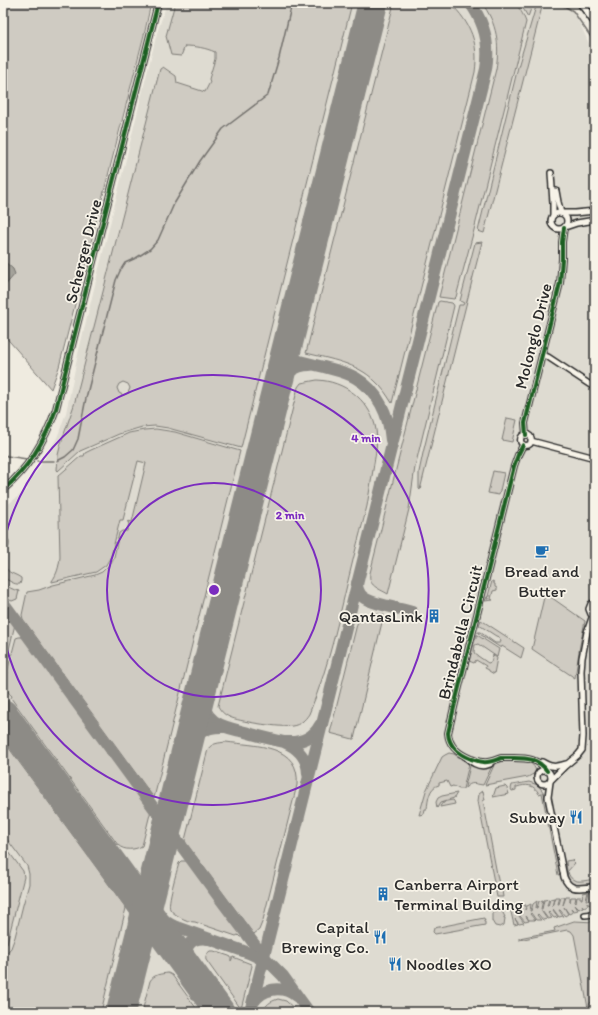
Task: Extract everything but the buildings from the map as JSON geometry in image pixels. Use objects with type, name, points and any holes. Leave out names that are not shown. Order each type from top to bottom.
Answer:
[{"type":"main road","points":[[581,3],[595,22]]},
{"type":"street","name":"Scherger Drive","points":[[3,490],[17,478],[33,458],[50,425],[60,393],[158,3]]},
{"type":"street","points":[[551,172],[553,203],[553,215],[551,222],[553,226],[557,229],[577,223],[595,220]]},
{"type":"street","points":[[556,191],[558,205],[567,219],[564,227]]},
{"type":"street","points":[[553,215],[558,212],[575,214],[595,211]]},
{"type":"street","name":"Molonglo Drive","points":[[526,434],[525,423],[560,284],[564,227]]},
{"type":"street","name":"Molonglo Drive","points":[[557,229],[562,242]]},
{"type":"street","points":[[542,355],[548,357],[595,388]]},
{"type":"street","points":[[526,434],[530,436],[531,441],[527,445],[523,445],[521,438],[526,434]]},
{"type":"street","points":[[531,441],[595,458]]},
{"type":"street","name":"Brindabella Circuit","points":[[523,445],[513,471],[448,733],[453,748],[472,763],[480,766],[488,765],[503,758],[522,758],[539,762],[547,771]]},
{"type":"street","points":[[540,784],[546,784],[550,781],[567,764],[579,755],[582,747],[582,658],[588,629],[594,615],[589,611],[589,607],[595,602]]},
{"type":"street","points":[[529,759],[540,761],[552,767],[567,764]]},
{"type":"street","points":[[529,759],[536,766],[538,773],[537,779],[548,796]]},
{"type":"street","points":[[538,773],[542,771],[554,771],[567,764]]},
{"type":"street","points":[[547,771],[551,775],[548,796],[564,877],[567,884],[571,887],[594,887]]},
{"type":"street","points":[[585,915],[595,914]]},
{"type":"shaded area","points":[[3,3],[151,3],[59,367],[51,389],[3,334]]},
{"type":"shaded area","points":[[167,3],[566,3],[575,13],[595,57],[595,1012],[3,1012],[3,508],[28,489],[25,486],[39,468],[57,438],[66,413],[78,354],[157,33]]},
{"type":"shaded area","points":[[175,3],[352,3],[241,448],[168,428],[155,426],[142,427],[119,434],[80,451],[58,471],[58,455],[61,443],[74,405],[160,69],[163,67],[176,76],[177,83],[205,92],[210,82],[209,79],[215,59],[215,52],[193,46],[185,46],[181,56],[171,55],[166,36]],"holes":[[[123,382],[128,384],[130,388],[128,393],[123,395],[119,393],[117,388],[119,384]]]},
{"type":"shaded area","points":[[394,3],[450,3],[463,18],[472,34],[476,52],[476,62],[475,72],[392,403],[378,383],[360,370],[343,362],[306,353]]},
{"type":"shaded area","points":[[482,3],[514,3],[521,11],[526,22],[474,230],[456,297],[454,299],[439,297],[496,69],[498,51],[494,27]]},
{"type":"shaded area","points":[[518,3],[533,3],[528,17],[524,10]]},
{"type":"shaded area","points":[[537,3],[543,3],[484,233],[478,231],[518,67]]},
{"type":"shaded area","points":[[482,242],[420,490],[419,472],[423,453],[459,305],[463,305],[464,303],[460,301],[475,243]]},
{"type":"shaded area","points":[[3,260],[13,269],[15,274],[3,288]]},
{"type":"shaded area","points":[[438,302],[452,303],[454,306],[415,467],[409,509],[388,594],[372,584],[370,573]]},
{"type":"shaded area","points":[[317,380],[336,384],[354,393],[367,407],[372,416],[375,425],[377,442],[367,506],[329,656],[309,714],[302,722],[292,726],[272,725],[232,718],[222,712],[218,706],[298,387],[301,383]]},
{"type":"shaded area","points":[[507,418],[517,420],[512,442],[502,440]]},
{"type":"shaded area","points":[[156,429],[175,432],[240,451],[154,798],[23,619],[22,615],[27,592],[95,575],[102,572],[111,563],[114,557],[119,533],[122,531],[127,531],[128,521],[132,522],[146,463],[138,461],[123,520],[120,520],[111,556],[106,565],[96,572],[52,582],[58,570],[60,557],[58,476],[81,456],[84,456],[85,453],[91,450],[129,433]]},
{"type":"shaded area","points":[[493,471],[504,473],[499,495],[488,493]]},
{"type":"shaded area","points":[[3,533],[8,540],[8,549],[3,547]]},
{"type":"shaded area","points":[[3,560],[6,561],[6,568],[8,571],[21,578],[20,584],[13,583],[3,577]]},
{"type":"shaded area","points":[[492,581],[494,582],[497,590],[493,591],[491,599],[493,600],[485,601]]},
{"type":"shaded area","points":[[3,583],[19,591],[17,599],[12,601],[7,598]]},
{"type":"shaded area","points":[[545,593],[585,621],[575,678],[532,649]]},
{"type":"shaded area","points":[[3,608],[15,624],[4,671],[3,671]]},
{"type":"shaded area","points":[[367,614],[384,614],[353,739],[330,733],[357,624],[360,618]]},
{"type":"shaded area","points":[[481,620],[524,648],[521,658],[502,646],[501,648],[478,633],[480,632],[495,643],[501,642],[499,637],[479,625]]},
{"type":"shaded area","points":[[476,635],[499,649],[497,657],[478,644],[475,645],[475,654],[488,663],[491,662],[493,655],[497,658],[494,674],[485,668],[486,666],[476,660],[474,663],[469,661]]},
{"type":"shaded area","points":[[24,637],[107,751],[107,754],[109,753],[151,810],[142,846],[130,849],[120,847],[118,845],[11,698],[12,696],[6,688],[6,679],[16,638]]},
{"type":"shaded area","points":[[3,740],[126,908],[101,1012],[3,1012],[3,957],[11,948],[15,937],[29,884],[29,874],[27,866],[3,834]]},
{"type":"shaded area","points":[[226,742],[262,747],[284,754],[292,762],[296,772],[297,785],[263,920],[259,930],[254,934],[185,840],[208,749],[214,744]]},
{"type":"shaded area","points":[[449,753],[454,754],[469,764],[463,789],[453,786],[450,787],[447,781],[439,783],[439,785],[431,791],[427,809],[425,809],[424,814],[419,815],[426,791],[442,757]]},
{"type":"shaded area","points":[[519,760],[527,762],[534,767],[536,771],[528,777],[485,785],[495,763]]},
{"type":"shaded area","points":[[493,764],[483,785],[471,784],[465,788],[471,765],[482,768]]},
{"type":"shaded area","points":[[529,782],[538,785],[544,793],[561,874],[558,875],[542,793],[539,794],[535,788],[524,785],[516,787],[516,790],[512,791],[511,789],[512,785]]},
{"type":"shaded area","points":[[505,786],[509,794],[493,797],[496,788]]},
{"type":"shaded area","points":[[483,791],[485,800],[483,800],[500,890],[502,890],[503,897],[497,897],[478,801],[479,794]]},
{"type":"shaded area","points":[[457,793],[454,798],[441,802],[437,808],[436,802],[438,798]]},
{"type":"shaded area","points":[[453,800],[455,804],[440,807],[443,802]]},
{"type":"shaded area","points":[[3,844],[23,871],[24,877],[7,943],[3,949]]},
{"type":"shaded area","points":[[572,860],[575,863],[567,872],[566,861]]},
{"type":"shaded area","points":[[181,861],[186,861],[189,863],[243,937],[188,921],[173,913],[169,906],[179,863]]},
{"type":"shaded area","points":[[568,872],[572,879],[576,881],[595,879],[595,882],[576,885],[570,882],[567,874]]},
{"type":"shaded area","points":[[594,891],[593,896],[595,891],[595,902],[589,905],[587,902],[588,905],[584,907],[582,905],[583,907],[579,909],[575,905],[578,910],[574,911],[571,908],[573,912],[569,914],[564,907],[568,914],[565,916],[559,910],[563,916],[559,917],[553,909],[558,917],[554,918],[549,912],[548,913],[552,918],[548,919],[542,911],[547,919],[543,920],[538,914],[537,915],[541,920],[536,920],[531,913],[530,914],[535,920],[529,920],[526,916],[529,921],[525,922],[519,916],[524,923],[519,924],[515,919],[518,924],[514,925],[510,908],[515,907],[514,912],[516,906],[520,906],[519,914],[522,905],[526,905],[525,910],[527,906],[531,904],[531,911],[533,904],[537,901],[537,908],[539,901],[543,900],[542,909],[544,900],[549,899],[548,906],[550,899],[554,898],[552,907],[555,897],[560,897],[558,904],[561,897],[565,897],[563,905],[566,897],[570,897],[570,902],[571,897],[576,897],[576,903],[577,897],[581,897],[582,899],[583,893],[588,892],[587,900],[589,892]]},
{"type":"shaded area","points":[[497,910],[502,911],[505,917],[504,925],[500,927],[495,926],[492,921],[492,913]]},
{"type":"shaded area","points":[[484,918],[485,921],[483,921],[485,922],[485,925],[435,934],[433,932],[434,928]]},
{"type":"shaded area","points":[[574,921],[595,922],[595,999],[590,1003],[588,1008],[574,935],[571,931],[567,930],[519,940],[519,938],[555,931],[554,928]]},
{"type":"shaded area","points":[[210,951],[229,956],[231,957],[231,961],[233,957],[251,964],[252,966],[241,1009],[206,960],[206,955]]},
{"type":"shaded area","points":[[168,973],[172,975],[199,1012],[142,1012],[150,981],[160,974]]},
{"type":"shaded area","points":[[278,999],[286,1001],[298,1012],[262,1012],[268,1004]]},
{"type":"waterway","points":[[57,461],[65,457],[73,450],[78,439],[86,398],[116,280],[120,271],[125,263],[150,249],[158,240],[174,204],[200,161],[223,129],[268,95],[279,58],[292,3]]},
{"type":"waterway","points":[[559,3],[573,11],[595,43]]},
{"type":"waterway","points":[[3,454],[27,459]]},
{"type":"waterway","points":[[37,461],[54,461]]},
{"type":"taxiway","points":[[250,1012],[486,69],[487,43],[485,34],[483,26],[470,3]]},
{"type":"taxiway","points":[[285,357],[336,370],[352,376],[364,383],[381,404],[388,422],[391,440]]},
{"type":"taxiway","points":[[277,388],[283,378],[290,371],[305,365],[310,365]]},
{"type":"taxiway","points":[[357,583],[359,592],[366,599],[379,604],[412,612]]},
{"type":"taxiway","points":[[3,602],[224,904],[264,957],[283,976],[309,1012]]},
{"type":"taxiway","points":[[201,693],[206,711],[215,722],[228,728],[289,744],[294,747],[304,759],[308,769],[308,774]]},
{"type":"taxiway","points":[[286,742],[297,742],[306,739],[314,733],[320,725]]},
{"type":"taxiway","points":[[187,751],[193,740],[201,732],[211,728],[224,727]]},
{"type":"taxiway","points":[[153,887],[153,900],[157,912],[170,924],[249,953],[266,961]]},
{"type":"taxiway","points":[[137,948],[148,935],[158,929],[163,927],[175,927]]},
{"type":"taxiway","points":[[186,966],[185,955],[188,945],[196,940],[208,939]]},
{"type":"taxiway","points":[[253,1003],[267,991],[279,989],[285,990],[296,996]]},
{"type":"runway","points":[[121,1012],[373,3]]},
{"type":"runway","points":[[3,714],[220,1012]]},
{"type":"cycle path","points":[[3,490],[21,473],[35,453],[47,432],[56,409],[158,3]]},
{"type":"cycle path","points":[[526,435],[525,423],[560,283],[564,228]]},
{"type":"cycle path","points":[[523,445],[514,466],[448,733],[450,742],[455,749],[462,755],[471,759],[480,762],[492,761],[501,758],[528,759],[540,764],[547,771]]},
{"type":"place","name":"Bread and Butter","points":[[542,551]]},
{"type":"place","name":"QantasLink","points":[[434,616]]},
{"type":"place","name":"Subway","points":[[576,817]]},
{"type":"place","name":"Canberra Airport Terminal Building","points":[[383,894]]},
{"type":"place","name":"Capital Brewing Co.","points":[[380,937]]},
{"type":"place","name":"Noodles XO","points":[[395,964]]}]
